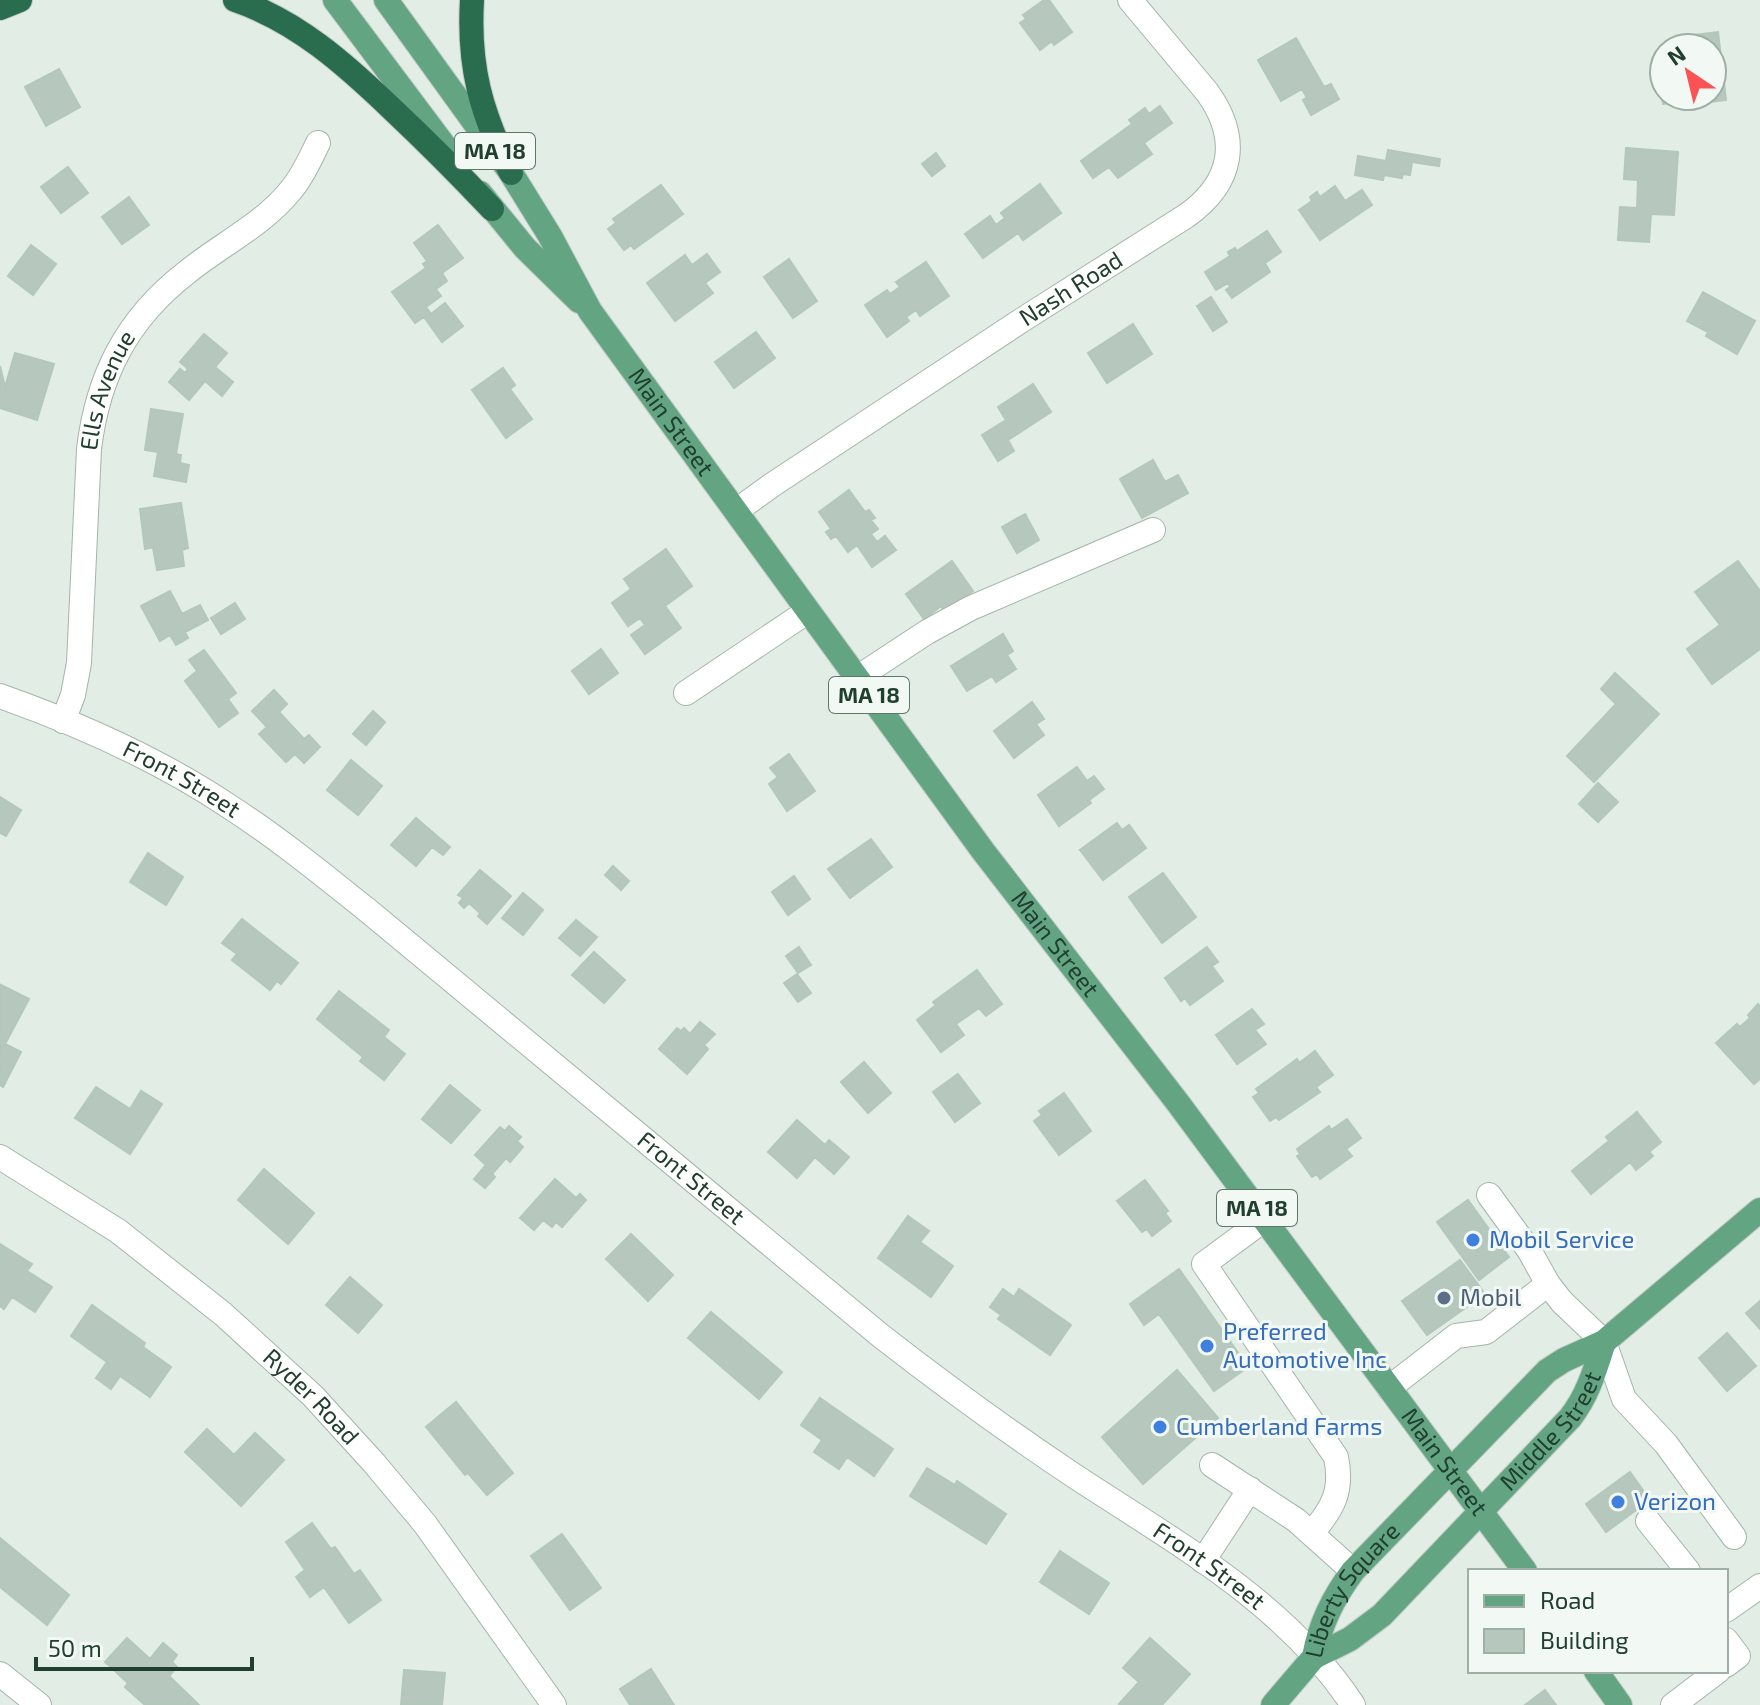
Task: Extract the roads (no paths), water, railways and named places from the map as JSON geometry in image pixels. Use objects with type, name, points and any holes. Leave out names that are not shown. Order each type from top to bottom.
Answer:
[{"type":"highway","points":[[0,8],[20,0]]},
{"type":"highway","points":[[235,0],[280,20],[335,57],[410,126],[492,209]]},
{"type":"highway","points":[[472,0],[470,39],[475,82],[489,126],[511,173]]},
{"type":"main road","name":"Main Street","points":[[335,0],[492,209],[544,268],[590,311]]},
{"type":"main road","name":"Main Street","points":[[386,0],[511,173],[550,236],[590,311],[983,851],[1178,1103],[1524,1569]]},
{"type":"main road","name":"Middle Street","points":[[1450,1470],[1547,1371],[1604,1342],[1760,1210]]},
{"type":"main road","name":"Middle Street","points":[[1481,1511],[1582,1403],[1604,1342]]},
{"type":"main road","name":"Liberty Square","points":[[1314,1657],[1322,1622],[1353,1571],[1450,1470]]},
{"type":"main road","name":"Liberty Square","points":[[1314,1657],[1350,1639],[1382,1615],[1481,1511]]},
{"type":"main road","points":[[1273,1705],[1314,1657]]},
{"type":"main road","points":[[1597,1673],[1620,1705]]},
{"type":"street","name":"Nash Road","points":[[736,511],[1009,329],[1186,216],[1211,194],[1220,181],[1227,153],[1224,121],[1207,92],[1130,0]]},
{"type":"street","name":"Ells Avenue","points":[[63,721],[73,695],[79,663],[92,426],[110,366],[133,325],[149,306],[187,272],[274,208],[298,181],[318,143]]},
{"type":"street","points":[[857,678],[927,632],[971,608],[1153,530]]},
{"type":"street","points":[[686,693],[808,611]]},
{"type":"street","name":"Front Street","points":[[0,696],[128,750],[239,812],[280,842],[378,919],[881,1336],[1039,1453],[1203,1561],[1259,1602],[1314,1657],[1353,1705]]},
{"type":"street","name":"Ryder Road","points":[[0,1157],[118,1231],[223,1314],[313,1396],[425,1524],[554,1705]]},
{"type":"street","points":[[1489,1195],[1562,1302],[1604,1342],[1624,1399],[1666,1444],[1734,1537]]},
{"type":"street","points":[[1265,1219],[1204,1264],[1336,1457],[1339,1471],[1336,1495],[1331,1509],[1312,1533]]},
{"type":"street","points":[[1389,1388],[1456,1336],[1486,1332],[1548,1284]]},
{"type":"street","points":[[1212,1465],[1312,1533],[1353,1571]]},
{"type":"street","points":[[1203,1561],[1250,1489]]},
{"type":"street","points":[[1648,1521],[1686,1569]]},
{"type":"street","points":[[1728,1609],[1760,1586]]},
{"type":"street","points":[[1728,1643],[1738,1656],[1728,1664]]},
{"type":"street","points":[[1673,1705],[1715,1673]]},
{"type":"street","points":[[0,1674],[39,1705]]},
{"type":"place","name":"Mobil Service","points":[[1473,1240]]},
{"type":"place","name":"Mobil","points":[[1444,1298]]},
{"type":"place","name":"Preferred Automotive Inc","points":[[1207,1346]]},
{"type":"place","name":"Cumberland Farms","points":[[1160,1427]]},
{"type":"place","name":"Verizon","points":[[1618,1502]]}]
